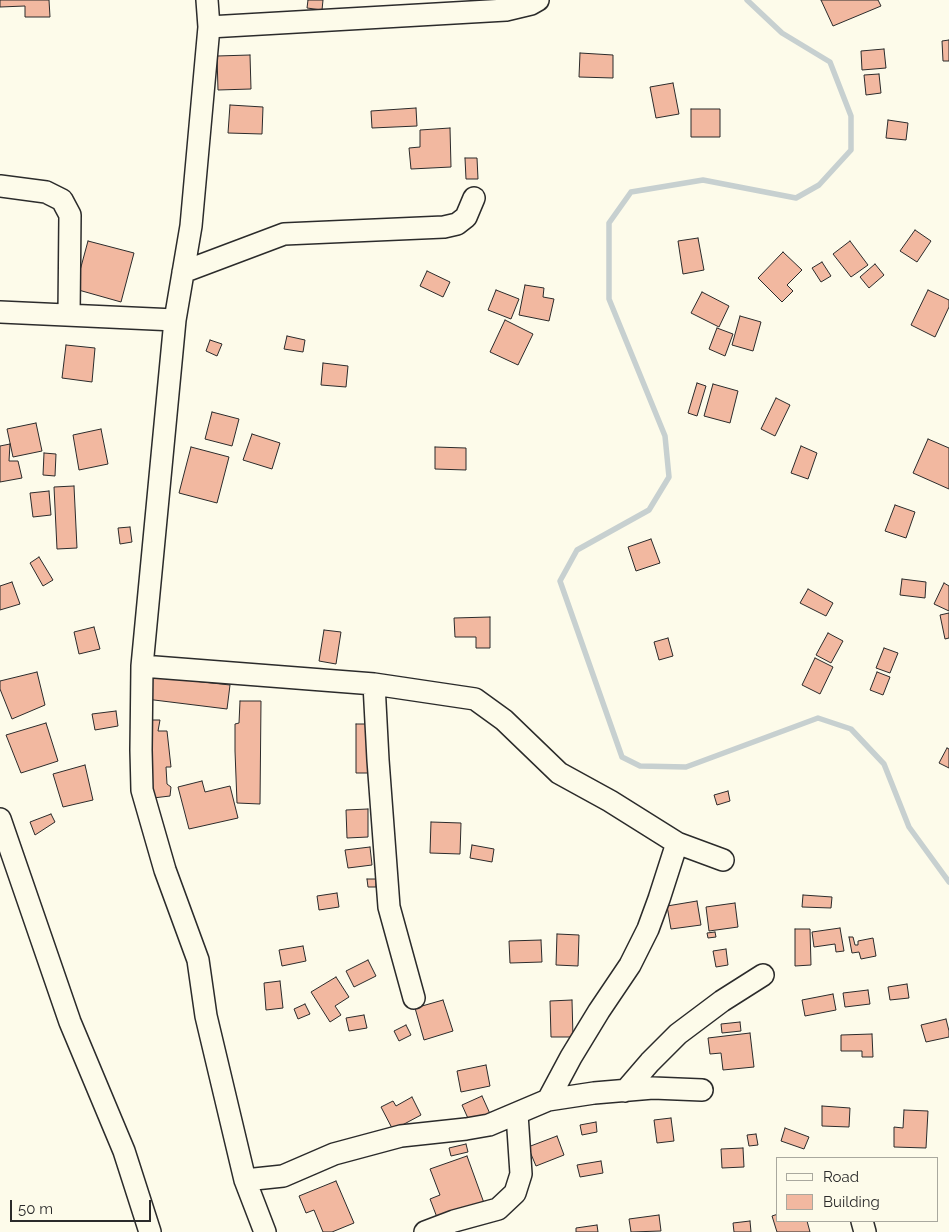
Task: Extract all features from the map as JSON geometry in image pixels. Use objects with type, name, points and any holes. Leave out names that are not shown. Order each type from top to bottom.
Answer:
[{"type":"street","points":[[207,0],[209,27],[191,226],[175,320],[142,666],[142,790],[165,870],[198,960],[206,1016],[245,1180],[265,1232]]},
{"type":"street","points":[[209,27],[506,10],[531,4],[538,0]]},
{"type":"street","points":[[0,186],[46,192],[62,200],[70,215],[68,316]]},
{"type":"street","points":[[183,272],[284,234],[444,227],[457,224],[466,217],[474,198]]},
{"type":"street","points":[[0,312],[175,320]]},
{"type":"street","points":[[142,666],[374,684],[475,700],[504,720],[559,773],[610,801],[677,843],[723,860]]},
{"type":"street","points":[[374,684],[389,907],[414,998]]},
{"type":"street","points":[[0,818],[70,1022],[124,1151],[150,1232]]},
{"type":"street","points":[[548,1100],[571,1057],[630,965],[648,928],[677,843]]},
{"type":"street","points":[[625,1090],[678,1034],[722,1001],[763,975]]},
{"type":"street","points":[[245,1180],[283,1176],[334,1154],[401,1136],[489,1125],[548,1100],[594,1093],[653,1088],[702,1090]]},
{"type":"street","points":[[425,1232],[454,1220],[498,1208],[515,1193],[521,1174],[517,1114]]},
{"type":"building","points":[[0,0],[49,0],[50,17],[25,17],[25,6],[0,7]]},
{"type":"building","points":[[308,0],[323,0],[322,10],[307,8]]},
{"type":"building","points":[[821,0],[878,0],[881,6],[833,26]]},
{"type":"building","points":[[949,40],[949,61],[943,61],[942,41]]},
{"type":"building","points":[[884,49],[886,68],[862,70],[861,51]]},
{"type":"building","points":[[580,53],[613,55],[613,78],[579,77]]},
{"type":"building","points":[[250,55],[251,89],[218,90],[217,56]]},
{"type":"building","points":[[879,74],[881,93],[866,95],[864,75]]},
{"type":"building","points":[[673,83],[679,114],[656,118],[650,87]]},
{"type":"building","points":[[230,105],[263,107],[262,134],[228,133]]},
{"type":"building","points":[[416,108],[417,126],[372,128],[371,111]]},
{"type":"building","points":[[691,109],[720,109],[720,137],[691,137]]},
{"type":"building","points":[[888,120],[908,123],[906,140],[886,138]]},
{"type":"building","points":[[450,128],[451,167],[411,169],[409,148],[420,147],[420,130]]},
{"type":"building","points":[[465,158],[477,158],[478,179],[466,179]]},
{"type":"building","points":[[915,230],[931,241],[917,262],[900,251]]},
{"type":"building","points":[[698,238],[704,270],[683,274],[678,241]]},
{"type":"building","points":[[88,241],[134,253],[121,302],[75,289]]},
{"type":"building","points":[[850,241],[868,265],[851,277],[833,254]]},
{"type":"building","points":[[783,252],[802,270],[787,285],[793,291],[782,302],[758,278]]},
{"type":"building","points":[[822,262],[831,276],[821,282],[812,268]]},
{"type":"building","points":[[875,264],[884,275],[869,288],[860,277]]},
{"type":"building","points":[[427,271],[450,282],[443,297],[420,286]]},
{"type":"building","points":[[525,285],[544,288],[543,297],[554,299],[549,321],[519,315]]},
{"type":"building","points":[[496,290],[519,299],[511,319],[488,310]]},
{"type":"building","points":[[928,290],[949,300],[949,307],[935,337],[911,325]]},
{"type":"building","points":[[702,292],[729,306],[719,327],[691,313]]},
{"type":"building","points":[[740,316],[761,322],[753,351],[732,345]]},
{"type":"building","points":[[505,320],[533,334],[518,365],[490,352]]},
{"type":"building","points":[[717,328],[733,334],[725,356],[709,349]]},
{"type":"building","points":[[287,336],[305,340],[303,352],[284,349]]},
{"type":"building","points":[[210,340],[222,344],[217,356],[206,351]]},
{"type":"building","points":[[66,345],[95,348],[92,382],[62,378]]},
{"type":"building","points":[[323,363],[348,366],[346,387],[321,385]]},
{"type":"building","points":[[697,383],[706,386],[697,416],[688,413]]},
{"type":"building","points":[[713,384],[738,391],[730,423],[704,416]]},
{"type":"building","points":[[776,398],[790,405],[775,436],[761,429]]},
{"type":"building","points":[[212,412],[239,419],[232,446],[205,439]]},
{"type":"building","points":[[36,423],[42,451],[13,457],[7,429]]},
{"type":"building","points":[[101,429],[108,464],[79,470],[73,435]]},
{"type":"building","points":[[252,434],[280,443],[272,469],[243,460]]},
{"type":"building","points":[[928,439],[949,448],[949,489],[913,473]]},
{"type":"building","points":[[10,444],[9,461],[18,461],[22,478],[0,482],[0,446]]},
{"type":"building","points":[[801,446],[817,453],[808,479],[791,473]]},
{"type":"building","points":[[191,447],[229,457],[217,503],[179,493]]},
{"type":"building","points":[[435,447],[466,448],[466,470],[435,469]]},
{"type":"building","points":[[44,453],[56,454],[55,476],[43,475]]},
{"type":"building","points":[[74,486],[77,548],[57,549],[54,487]]},
{"type":"building","points":[[49,491],[51,515],[33,517],[30,493]]},
{"type":"building","points":[[895,505],[915,512],[906,538],[885,531]]},
{"type":"building","points":[[130,527],[132,542],[120,544],[118,528]]},
{"type":"building","points":[[651,539],[660,563],[636,571],[628,547]]},
{"type":"building","points":[[39,557],[53,580],[43,586],[30,563]]},
{"type":"building","points":[[902,579],[926,582],[925,598],[900,595]]},
{"type":"building","points":[[12,582],[20,604],[0,610],[0,586]]},
{"type":"building","points":[[944,583],[949,586],[949,611],[934,604]]},
{"type":"building","points":[[808,589],[833,603],[826,616],[800,603]]},
{"type":"building","points":[[949,613],[949,638],[945,639],[940,615]]},
{"type":"building","points":[[490,617],[490,648],[476,648],[476,637],[455,637],[454,618]]},
{"type":"building","points":[[94,627],[100,649],[79,654],[74,632]]},
{"type":"building","points":[[324,630],[341,632],[336,664],[319,661]]},
{"type":"building","points":[[828,633],[843,641],[831,663],[816,655]]},
{"type":"building","points":[[668,638],[673,656],[659,660],[654,642]]},
{"type":"building","points":[[884,648],[898,653],[890,673],[876,668]]},
{"type":"building","points":[[815,658],[833,667],[820,694],[802,685]]},
{"type":"building","points":[[37,672],[45,705],[12,719],[0,689],[0,681]]},
{"type":"building","points":[[877,672],[890,677],[883,695],[870,690]]},
{"type":"building","points":[[149,676],[230,685],[227,709],[146,699]]},
{"type":"building","points":[[240,701],[261,701],[260,804],[237,803],[235,724],[239,723]]},
{"type":"building","points":[[116,711],[118,726],[95,730],[92,714]]},
{"type":"building","points":[[148,720],[160,720],[158,731],[167,731],[171,767],[166,767],[167,784],[171,787],[170,796],[153,798],[143,752]]},
{"type":"building","points":[[46,723],[58,761],[21,773],[6,735]]},
{"type":"building","points":[[356,724],[373,724],[373,773],[356,773]]},
{"type":"building","points":[[947,748],[949,749],[949,768],[939,763]]},
{"type":"building","points":[[85,765],[93,800],[63,807],[53,774]]},
{"type":"building","points":[[202,781],[205,792],[230,786],[238,818],[189,829],[178,787]]},
{"type":"building","points":[[728,791],[730,801],[717,805],[714,795]]},
{"type":"building","points":[[368,809],[368,837],[347,838],[346,810]]},
{"type":"building","points":[[51,814],[55,822],[35,835],[30,822]]},
{"type":"building","points":[[431,822],[461,823],[460,854],[430,853]]},
{"type":"building","points":[[472,845],[494,849],[492,862],[470,858]]},
{"type":"building","points":[[370,847],[372,865],[348,868],[345,850]]},
{"type":"building","points":[[367,879],[376,879],[376,887],[368,887]]},
{"type":"building","points":[[337,893],[339,907],[319,910],[317,896]]},
{"type":"building","points":[[803,895],[832,897],[831,908],[802,907]]},
{"type":"building","points":[[697,901],[701,925],[671,929],[667,906]]},
{"type":"building","points":[[735,903],[738,927],[709,931],[706,907]]},
{"type":"building","points":[[840,928],[844,951],[836,952],[835,944],[814,947],[812,932]]},
{"type":"building","points":[[795,929],[810,929],[811,965],[795,966]]},
{"type":"building","points":[[715,932],[716,937],[708,938],[707,933]]},
{"type":"building","points":[[557,934],[579,935],[578,966],[556,965]]},
{"type":"building","points":[[849,937],[853,937],[855,945],[858,945],[858,941],[873,938],[876,956],[861,959],[859,952],[852,953]]},
{"type":"building","points":[[541,940],[542,962],[510,963],[509,941]]},
{"type":"building","points":[[303,946],[306,961],[282,966],[279,950]]},
{"type":"building","points":[[726,949],[728,965],[716,967],[713,951]]},
{"type":"building","points":[[368,960],[376,976],[354,987],[346,971]]},
{"type":"building","points":[[336,977],[349,997],[335,1006],[341,1015],[330,1022],[311,992]]},
{"type":"building","points":[[280,981],[283,1008],[266,1010],[264,983]]},
{"type":"building","points":[[907,984],[909,998],[890,1000],[888,987]]},
{"type":"building","points":[[868,990],[870,1004],[845,1007],[843,993]]},
{"type":"building","points":[[833,994],[836,1010],[805,1016],[802,1000]]},
{"type":"building","points":[[443,1000],[453,1031],[424,1040],[415,1008]]},
{"type":"building","points":[[572,1000],[573,1037],[551,1037],[550,1001]]},
{"type":"building","points":[[305,1004],[310,1014],[298,1019],[294,1009]]},
{"type":"building","points":[[364,1015],[367,1028],[349,1031],[346,1018]]},
{"type":"building","points":[[946,1019],[949,1037],[926,1042],[921,1025]]},
{"type":"building","points":[[740,1022],[741,1031],[722,1033],[721,1024]]},
{"type":"building","points":[[406,1025],[411,1035],[399,1041],[394,1031]]},
{"type":"building","points":[[750,1033],[754,1067],[723,1070],[721,1053],[710,1054],[708,1038]]},
{"type":"building","points":[[872,1034],[873,1057],[862,1057],[862,1051],[841,1051],[841,1035]]},
{"type":"building","points":[[486,1065],[490,1086],[461,1092],[457,1071]]},
{"type":"building","points":[[482,1096],[491,1116],[471,1125],[462,1105]]},
{"type":"building","points":[[412,1097],[421,1115],[393,1130],[381,1107],[393,1101],[396,1106]]},
{"type":"building","points":[[822,1106],[850,1108],[849,1127],[822,1126]]},
{"type":"building","points":[[904,1110],[928,1111],[926,1148],[894,1147],[894,1127],[903,1128]]},
{"type":"building","points":[[671,1118],[674,1141],[657,1143],[654,1120]]},
{"type":"building","points":[[596,1122],[597,1132],[582,1135],[580,1125]]},
{"type":"building","points":[[785,1128],[809,1137],[804,1149],[781,1141]]},
{"type":"building","points":[[756,1134],[758,1145],[749,1146],[747,1135]]},
{"type":"building","points":[[557,1136],[564,1155],[536,1166],[528,1147]]},
{"type":"building","points":[[466,1144],[468,1152],[451,1156],[449,1148]]},
{"type":"building","points":[[743,1148],[744,1167],[722,1168],[721,1149]]},
{"type":"building","points":[[467,1156],[484,1203],[438,1220],[430,1199],[440,1195],[430,1169]]},
{"type":"building","points":[[601,1161],[603,1173],[580,1177],[577,1165]]},
{"type":"building","points":[[336,1181],[354,1223],[332,1232],[323,1232],[314,1210],[306,1213],[299,1196]]},
{"type":"building","points":[[659,1215],[661,1231],[631,1232],[629,1219]]},
{"type":"building","points":[[776,1215],[776,1222],[807,1222],[810,1232],[777,1232],[772,1216]]},
{"type":"building","points":[[750,1221],[751,1232],[734,1232],[733,1223]]},
{"type":"building","points":[[597,1225],[598,1232],[576,1232],[576,1228]]},
{"type":"waterway","points":[[747,0],[782,33],[830,62],[851,116],[851,150],[819,185],[796,198],[703,180],[631,192],[609,223],[609,299],[665,436],[669,477],[649,510],[577,550],[560,581],[622,757],[640,766],[686,767],[818,718],[851,729],[884,764],[909,827],[949,882]]}]
